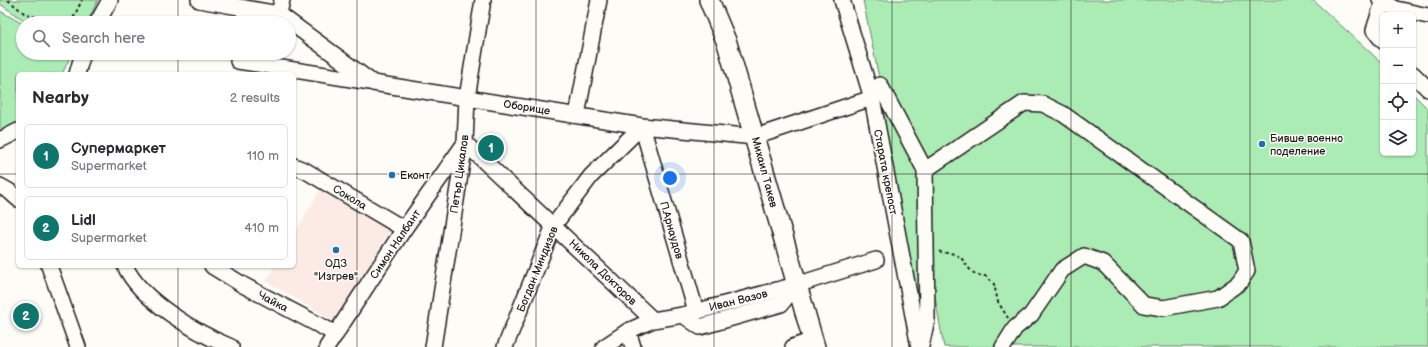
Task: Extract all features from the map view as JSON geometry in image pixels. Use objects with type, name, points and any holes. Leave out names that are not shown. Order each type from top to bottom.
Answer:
[{"type":"main road","name":"Михаил Такев","points":[[709,0],[727,43],[756,137],[796,285],[814,343]]},
{"type":"street","points":[[102,16],[110,0]]},
{"type":"street","name":"Оборище","points":[[199,0],[244,16],[281,7],[292,16]]},
{"type":"street","name":"Петър Цикалов","points":[[433,347],[465,143],[467,98],[483,0]]},
{"type":"street","points":[[577,115],[599,0]]},
{"type":"street","name":"Старата крепост","points":[[842,0],[872,98],[920,347]]},
{"type":"street","points":[[1380,37],[1374,30],[1381,1],[1396,10],[1428,16]]},
{"type":"street","name":"Оборище","points":[[296,19],[373,83],[642,126],[756,137],[872,98]]},
{"type":"street","points":[[78,72],[81,60]]},
{"type":"street","points":[[238,60],[373,83]]},
{"type":"street","points":[[1416,77],[1428,89]]},
{"type":"street","points":[[880,85],[925,170],[927,319],[920,347]]},
{"type":"street","points":[[925,170],[1024,103],[1043,104],[1063,114],[1241,241],[1246,271],[1239,283],[1218,298],[1163,308],[1144,305],[1103,263],[1084,256],[1062,270],[1031,315],[1015,328],[1003,347]]},
{"type":"street","name":"Богдан Миндизов","points":[[505,347],[554,225],[591,176],[642,126]]},
{"type":"street","name":"П.Арнаудов","points":[[642,126],[689,313]]},
{"type":"street","points":[[0,140],[16,132]]},
{"type":"street","name":"Никола Докторов","points":[[465,143],[554,225],[653,320]]},
{"type":"street","name":"Симон Налбант","points":[[327,347],[404,229],[465,143]]},
{"type":"street","name":"Сокола","points":[[296,167],[306,171],[404,229]]},
{"type":"street","points":[[0,186],[16,197]]},
{"type":"street","name":"Иван Вазов","points":[[604,347],[628,331],[653,320],[689,313],[796,285],[876,260]]},
{"type":"street","points":[[50,268],[78,347]]},
{"type":"street","points":[[126,268],[144,291],[178,320],[231,347]]},
{"type":"street","name":"Чайка","points":[[216,268],[336,334]]},
{"type":"street","points":[[628,331],[633,347]]},
{"type":"street","points":[[793,347],[814,343]]},
{"type":"path","points":[[8,0],[24,13],[33,16]]},
{"type":"path","points":[[74,16],[82,0]]},
{"type":"path","points":[[935,249],[942,253],[953,253],[962,258],[969,270],[977,276],[986,276],[994,284],[998,302],[1015,328]]},
{"type":"shaded area","name":"ОДЗ \"Изгрев\"","points":[[321,189],[391,229],[335,322],[266,281],[274,268],[296,268],[296,231]]},
{"type":"green space","points":[[0,0],[98,0],[90,16],[18,16],[0,4]]},
{"type":"green space","points":[[863,0],[1313,0],[1380,61],[1380,156],[1416,156],[1416,97],[1428,109],[1428,347],[944,347],[930,270],[920,323],[880,95],[879,78]]},
{"type":"green space","points":[[0,11],[16,20],[16,60],[69,60],[63,72],[16,72],[16,125],[0,134]]},
{"type":"place","name":"Бивше военно поделение","points":[[1262,144]]},
{"type":"place","name":"Супермаркет","points":[[491,148]]},
{"type":"place","name":"Еконт","points":[[392,175]]},
{"type":"place","name":"ОДЗ \"Изгрев\"","points":[[336,250]]},
{"type":"place","name":"Lidl","points":[[26,316]]}]
